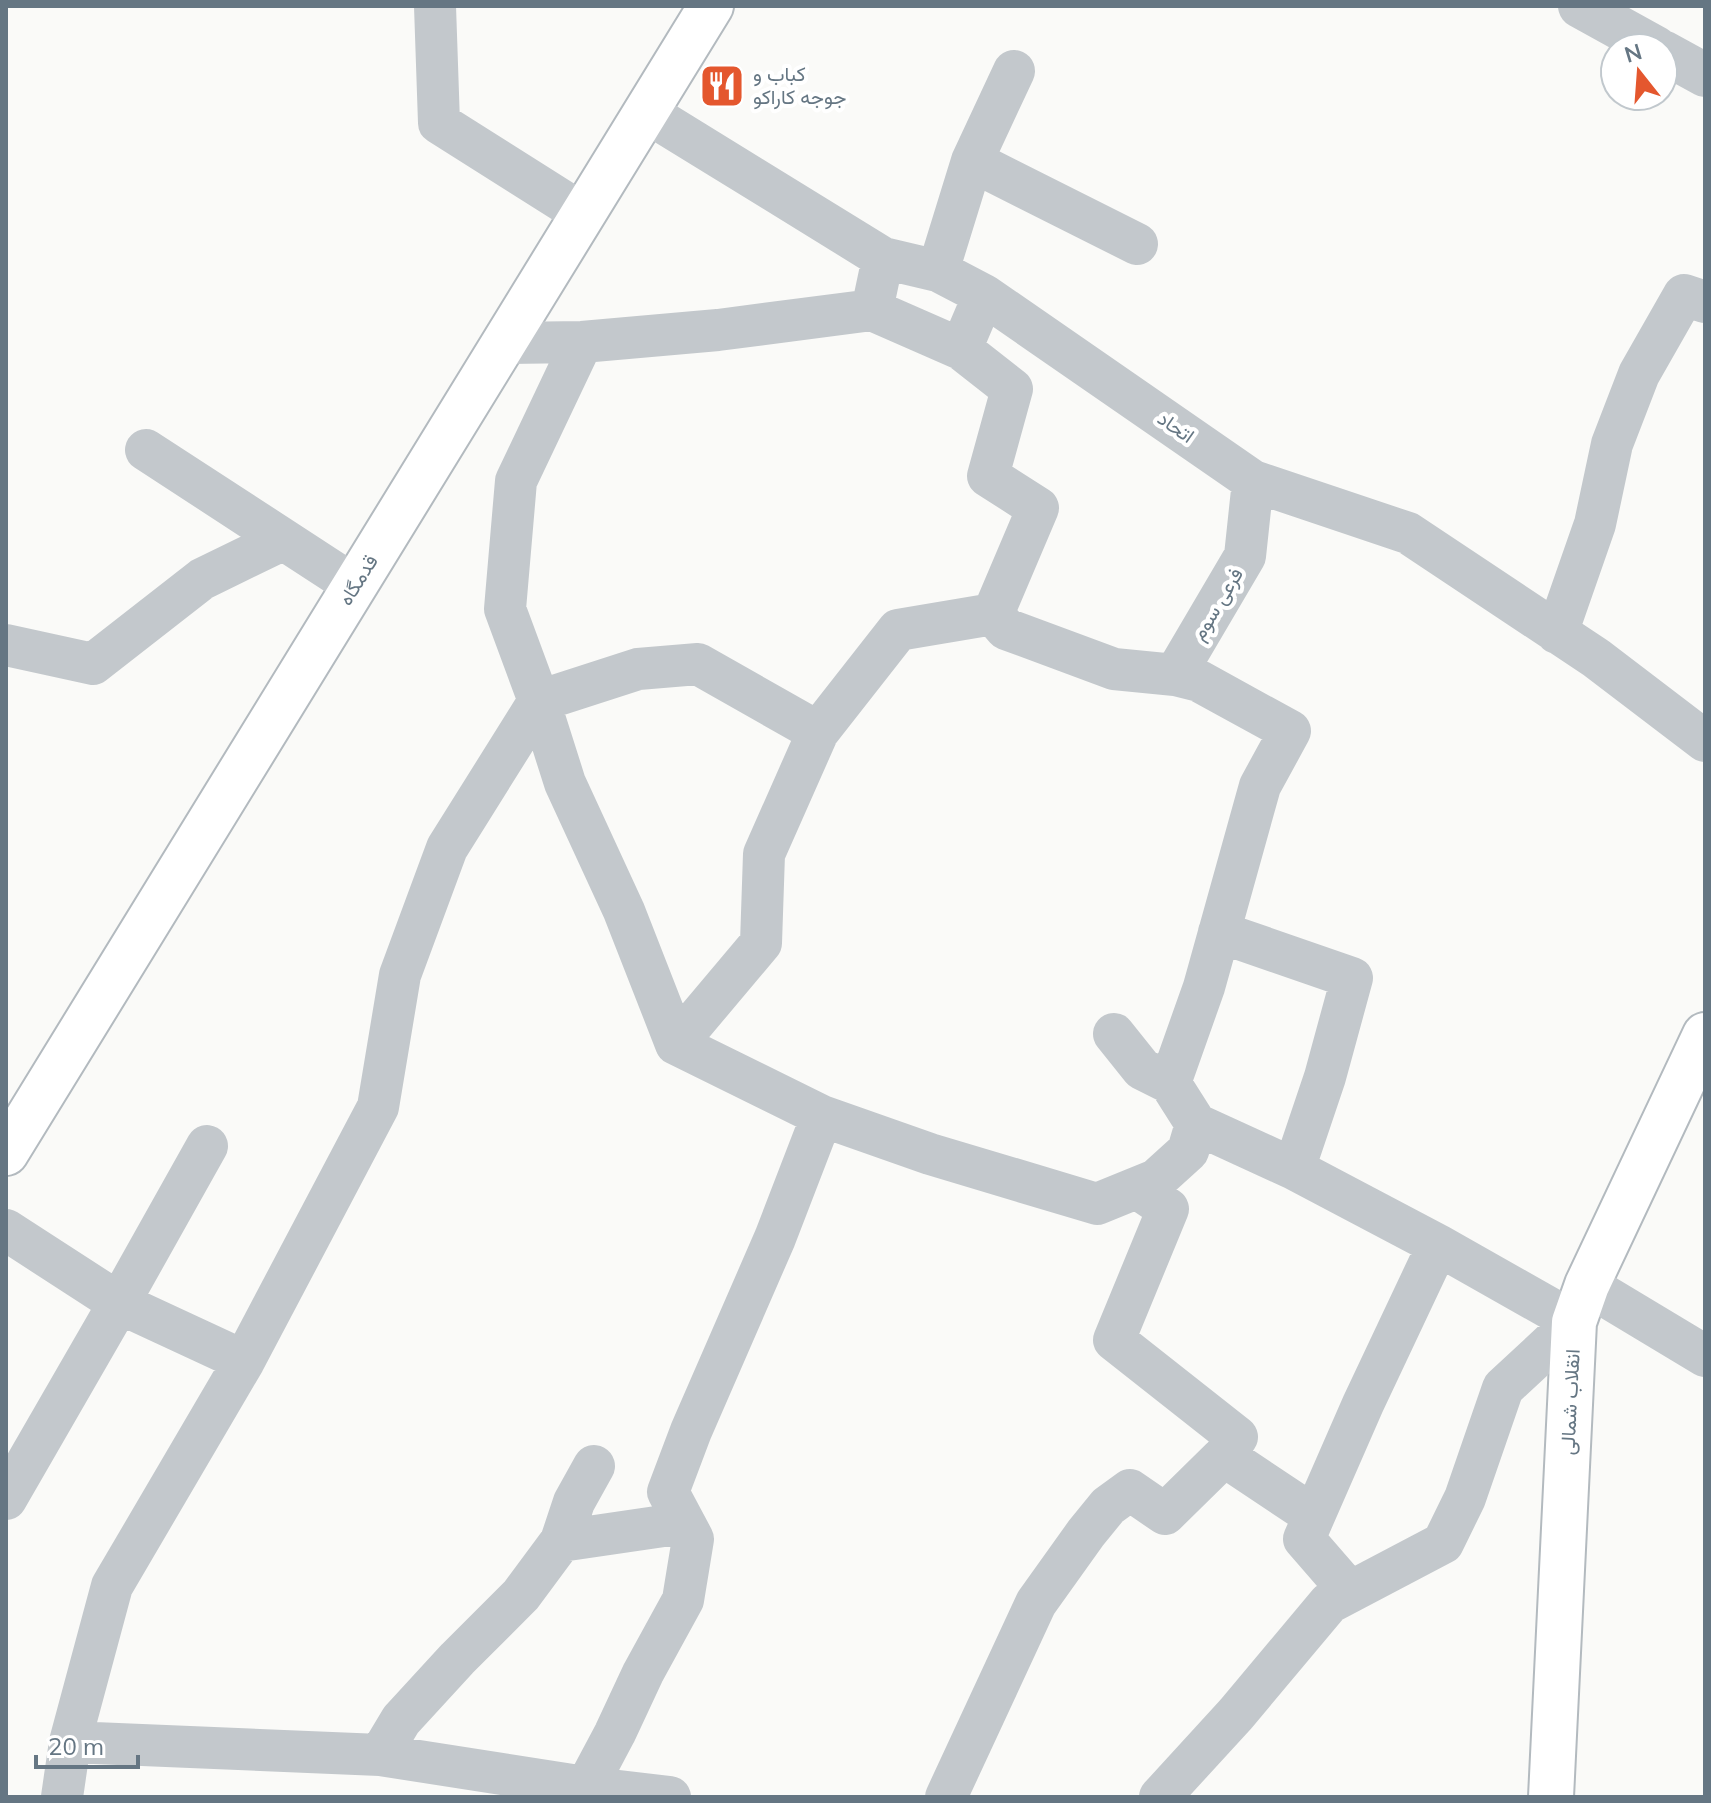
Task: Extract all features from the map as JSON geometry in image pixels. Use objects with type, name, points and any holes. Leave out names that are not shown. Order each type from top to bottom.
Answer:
[{"type":"main road","name":"قدمگاه","points":[[12,1132],[355,586],[646,112],[707,7]]},
{"type":"main road","name":"انقلاب شمالی","points":[[1551,1797],[1580,1304],[1705,1035]]},
{"type":"street","points":[[435,6],[439,123],[583,214]]},
{"type":"street","points":[[1580,6],[1627,32]]},
{"type":"street","points":[[1679,61],[1705,75]]},
{"type":"street","points":[[938,271],[972,161],[1014,71]]},
{"type":"street","name":"اتحاد","points":[[646,112],[883,258],[938,271],[984,295],[1253,481],[1408,533],[1596,658],[1705,741]]},
{"type":"street","points":[[972,161],[1137,244]]},
{"type":"street","points":[[872,310],[883,258]]},
{"type":"street","points":[[961,349],[984,295]]},
{"type":"street","points":[[1557,633],[1595,524],[1612,444],[1639,374],[1684,295],[1705,302]]},
{"type":"street","points":[[504,343],[582,342],[718,330],[872,310],[961,349],[1012,389],[988,476],[1038,508],[993,614]]},
{"type":"street","points":[[582,342],[516,481],[505,609],[565,783],[624,911],[676,1044],[822,1116],[930,1154],[1097,1204],[1156,1180],[1188,1151],[1196,1124]]},
{"type":"street","points":[[146,450],[355,586]]},
{"type":"street","name":"فرعی سوم","points":[[1175,675],[1245,556],[1253,481]]},
{"type":"street","points":[[6,646],[93,664],[202,579],[282,540]]},
{"type":"street","points":[[993,614],[1006,629],[1114,669],[1175,675],[1199,681],[1290,731],[1260,786],[1204,987],[1170,1083]]},
{"type":"street","points":[[676,1044],[761,943],[764,854],[818,732],[898,630],[993,614]]},
{"type":"street","points":[[62,1797],[70,1742],[112,1586],[244,1361],[378,1107],[400,975],[447,848],[539,701],[638,669],[698,664],[818,732]]},
{"type":"street","points":[[1219,932],[1352,978],[1325,1077],[1294,1169]]},
{"type":"street","points":[[1114,1034],[1142,1069],[1170,1083],[1196,1124],[1294,1169],[1438,1245],[1705,1356]]},
{"type":"street","points":[[583,1792],[683,1600],[693,1539],[668,1492],[691,1431],[775,1238],[822,1116]]},
{"type":"street","points":[[6,1499],[207,1146]]},
{"type":"street","points":[[946,1797],[1036,1603],[1093,1524],[1108,1506],[1130,1490],[1165,1514],[1224,1456],[1237,1437],[1114,1340],[1168,1209],[1137,1188]]},
{"type":"street","points":[[6,1230],[119,1303],[244,1361]]},
{"type":"street","points":[[1350,1592],[1304,1539],[1438,1245]]},
{"type":"street","points":[[1160,1797],[1236,1714],[1329,1603],[1443,1543],[1465,1498],[1503,1388],[1580,1304]]},
{"type":"street","points":[[1224,1456],[1314,1516]]},
{"type":"street","points":[[380,1755],[401,1720],[521,1595],[561,1541],[574,1502],[594,1466]]},
{"type":"street","points":[[561,1541],[684,1523]]},
{"type":"street","points":[[70,1742],[380,1755],[583,1792],[670,1797]]},
{"type":"place","name":"کباب و جوجه کاراکو","points":[[722,86]]}]
